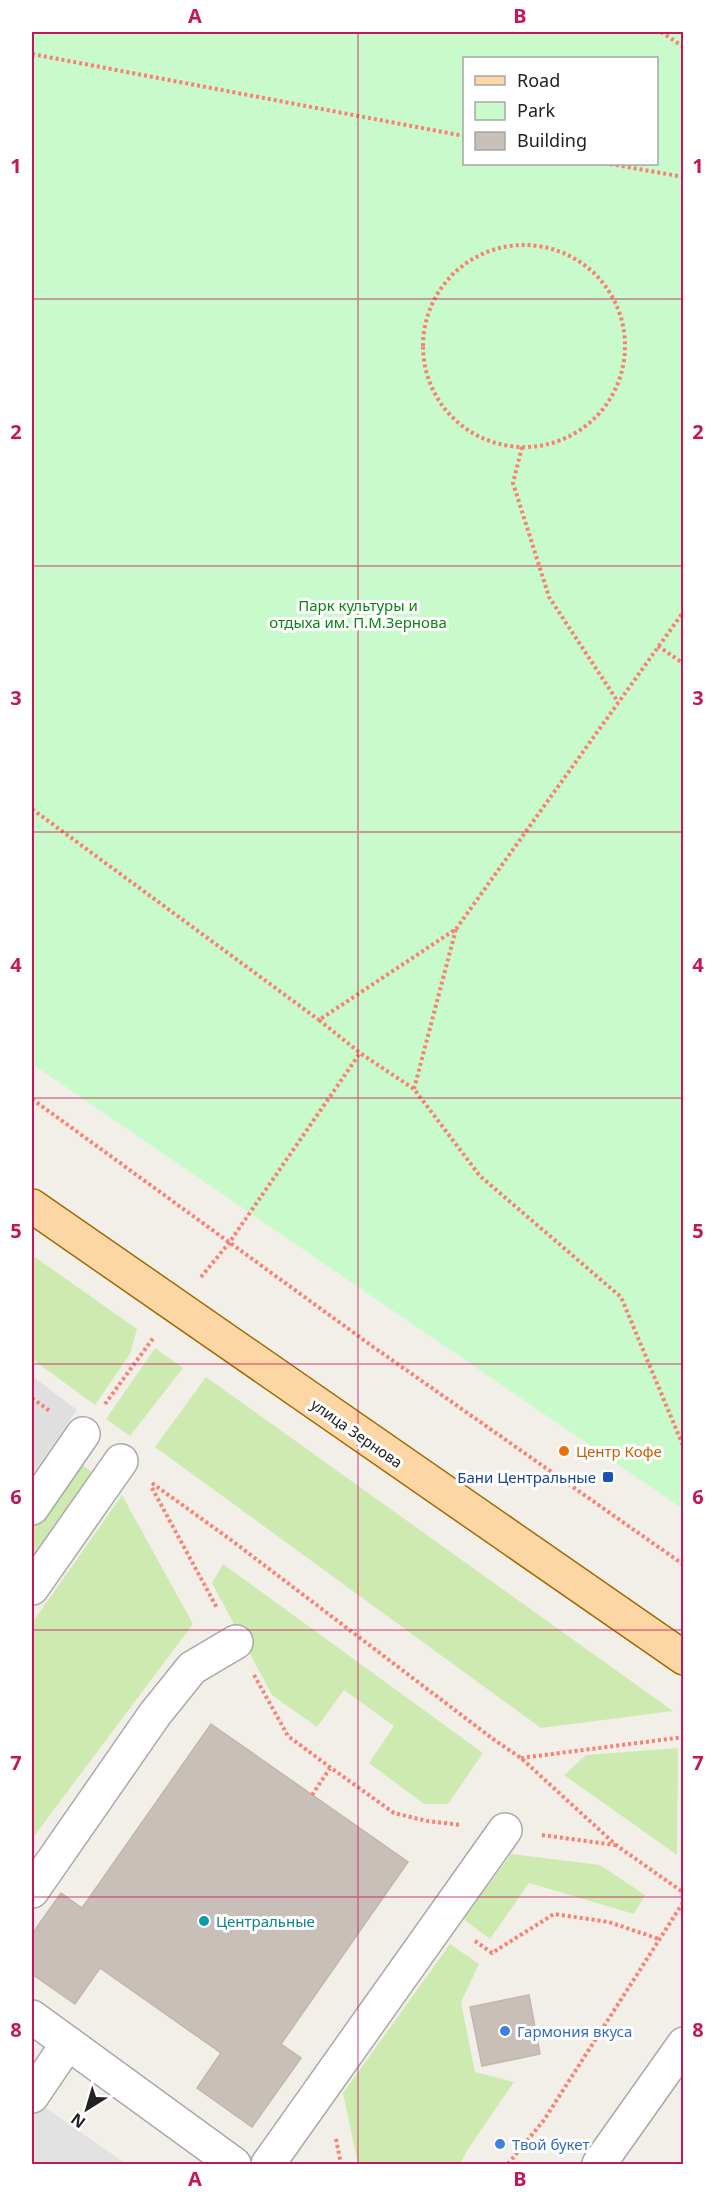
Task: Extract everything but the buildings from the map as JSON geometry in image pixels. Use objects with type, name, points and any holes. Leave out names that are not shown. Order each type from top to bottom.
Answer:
[{"type":"main road","name":"улица Зернова","points":[[32,1206],[684,1658]]},
{"type":"street","points":[[32,1508],[83,1434]]},
{"type":"street","points":[[32,1588],[121,1461]]},
{"type":"street","points":[[32,1892],[155,1714],[192,1668],[236,1642]]},
{"type":"street","points":[[268,2164],[505,1830]]},
{"type":"street","points":[[32,2017],[234,2164]]},
{"type":"street","points":[[32,2096],[68,2043]]},
{"type":"street","points":[[599,2164],[684,2044]]},
{"type":"path","points":[[661,32],[684,47]]},
{"type":"path","points":[[32,54],[463,136]]},
{"type":"path","points":[[616,165],[684,177]]},
{"type":"path","points":[[515,244],[549,247],[580,260],[604,283],[620,312],[626,344],[621,376],[607,405],[584,428],[554,443],[522,447],[489,441],[459,424],[437,398],[425,366],[423,332],[433,299],[454,272],[482,253],[515,244]]},
{"type":"path","points":[[522,447],[513,483],[549,597],[618,702]]},
{"type":"path","points":[[414,1089],[456,929],[684,611]]},
{"type":"path","points":[[658,646],[684,664]]},
{"type":"path","points":[[32,809],[319,1020],[360,1053],[414,1089],[480,1176],[621,1297],[684,1448]]},
{"type":"path","points":[[319,1020],[456,929]]},
{"type":"path","points":[[230,1242],[360,1053]]},
{"type":"path","points":[[32,1099],[372,1346],[684,1565]]},
{"type":"path","points":[[83,1434],[136,1360]]},
{"type":"path","points":[[427,1821],[394,1813],[288,1736],[147,1480],[238,1546],[492,1739],[521,1758],[616,1845],[684,1893]]},
{"type":"path","points":[[521,1758],[684,1737]]},
{"type":"path","points":[[312,1795],[330,1768]]},
{"type":"path","points":[[508,2164],[544,2120],[684,1901]]},
{"type":"path","points":[[492,1953],[554,1914],[609,1922],[659,1939]]},
{"type":"shaded area","points":[[32,1376],[77,1410],[32,1475]]},
{"type":"shaded area","points":[[32,2108],[46,2108],[126,2164],[32,2164]]},
{"type":"green space","name":"Парк культуры и отдыха им. П.М.Зернова","points":[[32,32],[683,32],[683,1509],[32,1064]]},
{"type":"green space","points":[[32,1255],[137,1329],[130,1354],[95,1405],[32,1359]]},
{"type":"green space","points":[[155,1348],[183,1368],[130,1436],[106,1419]]},
{"type":"green space","points":[[206,1377],[673,1711],[541,1728],[155,1447]]},
{"type":"green space","points":[[74,1459],[103,1480],[32,1579],[32,1520]]},
{"type":"green space","points":[[122,1495],[193,1624],[32,1839],[32,1623]]},
{"type":"green space","points":[[223,1564],[483,1753],[448,1804],[424,1804],[369,1763],[394,1726],[344,1690],[317,1727],[272,1695],[212,1583]]},
{"type":"green space","points":[[678,1748],[677,1855],[564,1775],[586,1755]]},
{"type":"green space","points":[[511,1854],[600,1865],[645,1895],[634,1914],[529,1883],[490,1939],[463,1919]]},
{"type":"green space","points":[[450,1944],[479,1964],[461,2002],[475,2072],[514,2082],[460,2164],[358,2164],[343,2093]]},
{"type":"place","name":"Центр Кофе","points":[[564,1451]]},
{"type":"place","name":"Бани Центральные","points":[[608,1477]]},
{"type":"place","name":"Центральные","points":[[204,1921]]},
{"type":"place","name":"Гармония вкуса","points":[[505,2031]]},
{"type":"place","name":"Твой букет","points":[[500,2144]]}]
